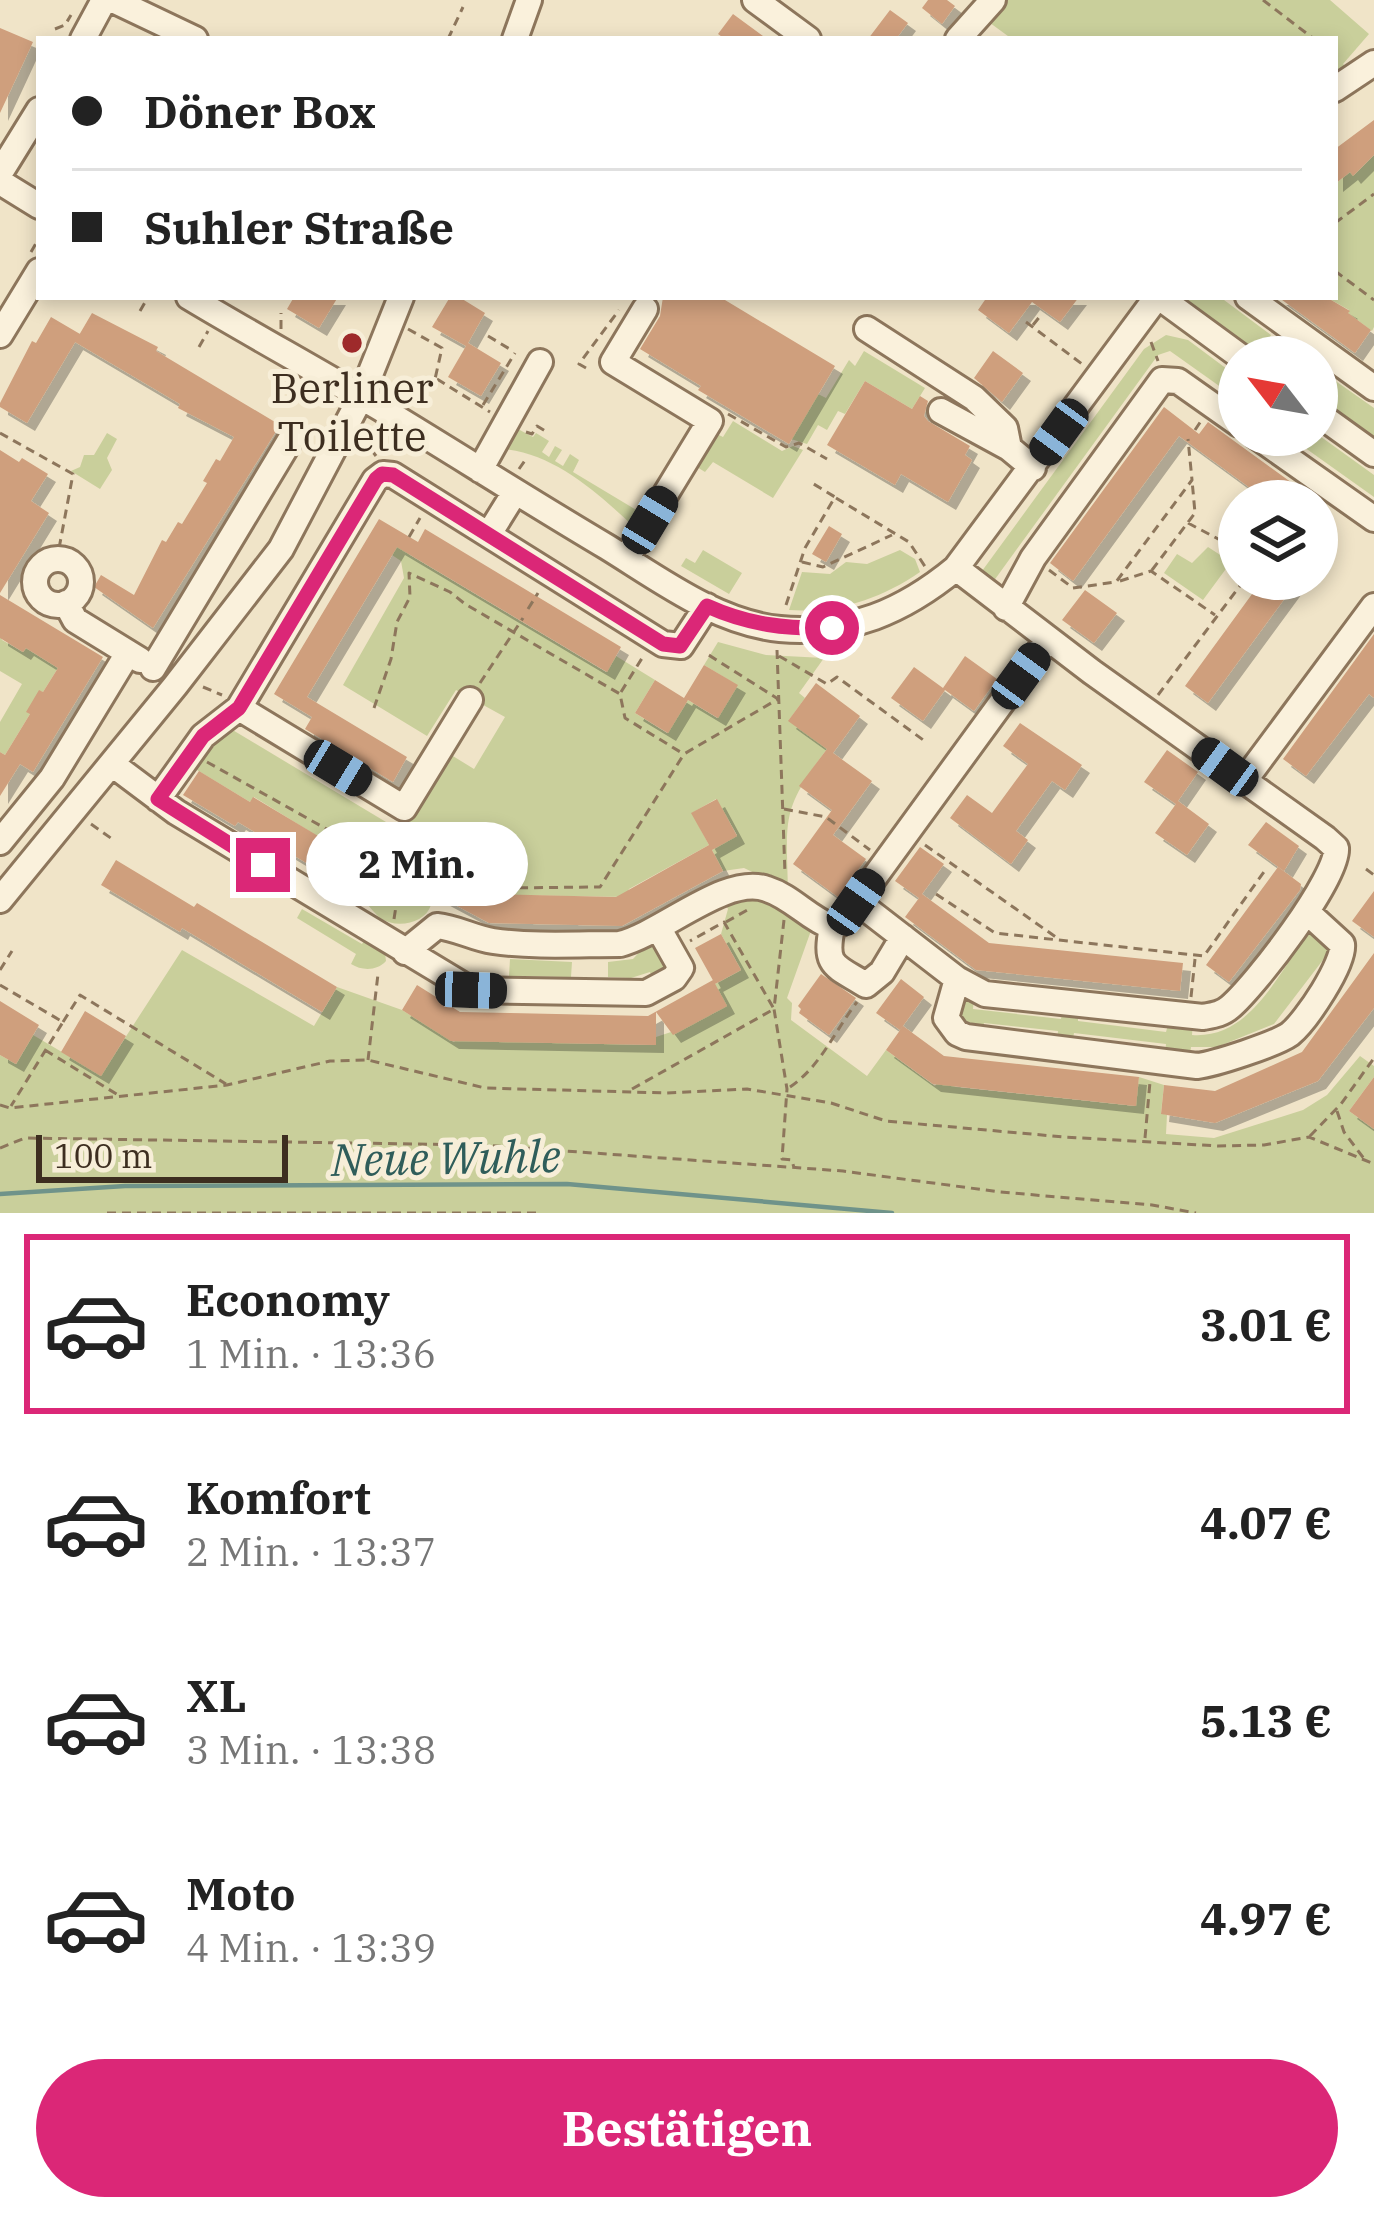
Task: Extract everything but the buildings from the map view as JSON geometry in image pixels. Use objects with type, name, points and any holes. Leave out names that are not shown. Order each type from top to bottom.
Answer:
[{"type":"street","points":[[516,36],[530,0]]},
{"type":"street","points":[[755,0],[794,35]]},
{"type":"street","points":[[961,36],[993,0]]},
{"type":"street","points":[[84,36],[98,1],[187,36]]},
{"type":"street","points":[[1338,87],[1374,62]]},
{"type":"street","points":[[0,173],[36,115]]},
{"type":"street","points":[[0,182],[36,204]]},
{"type":"street","points":[[0,335],[36,276]]},
{"type":"street","points":[[194,300],[480,470],[517,482],[626,560],[707,606],[766,626],[832,628],[916,600],[947,576],[1156,300]]},
{"type":"street","points":[[1162,300],[1218,340]]},
{"type":"street","points":[[1252,300],[1374,388]]},
{"type":"street","points":[[626,560],[710,421],[613,362],[635,306]]},
{"type":"street","points":[[0,900],[258,582],[297,524],[399,310]]},
{"type":"street","points":[[867,329],[974,398],[1005,428],[1009,448]]},
{"type":"street","points":[[480,470],[535,362]]},
{"type":"street","points":[[1006,608],[1033,558],[1162,380],[1178,380],[1218,409]]},
{"type":"street","points":[[940,411],[1009,448],[1033,468]]},
{"type":"street","points":[[1338,427],[1374,454]]},
{"type":"street","points":[[153,668],[295,432]]},
{"type":"street","points":[[1285,456],[1374,519]]},
{"type":"street","points":[[158,799],[203,736],[239,708],[382,474],[393,475],[654,639],[674,647],[687,641],[707,606]]},
{"type":"street","points":[[489,534],[517,482]]},
{"type":"street","points":[[57,559],[40,568],[36,589],[45,600],[66,603],[75,620],[175,686]]},
{"type":"street","points":[[856,902],[957,979],[985,994],[1204,1017],[1218,1015],[1241,996],[1307,912],[1334,868],[1336,848],[1006,608],[947,576]]},
{"type":"street","points":[[1244,781],[1374,606]]},
{"type":"street","points":[[832,927],[841,923],[1048,639]]},
{"type":"street","points":[[0,842],[52,778],[128,653]]},
{"type":"street","points":[[239,708],[404,808],[470,700]]},
{"type":"street","points":[[112,764],[158,799],[471,990],[646,993],[674,978],[681,968],[659,928]]},
{"type":"street","points":[[405,952],[437,926],[496,942],[602,944],[639,939],[737,886],[763,887],[832,927]]},
{"type":"street","points":[[957,979],[946,1018],[966,1037],[1212,1064],[1290,1034],[1340,966],[1342,944],[1307,912]]},
{"type":"street","points":[[832,927],[830,962],[866,985],[882,972],[903,937]]},
{"type":"path","points":[[1263,0],[1310,36]]},
{"type":"path","points":[[55,29],[98,1]]},
{"type":"path","points":[[449,36],[463,8]]},
{"type":"path","points":[[1338,221],[1374,194]]},
{"type":"path","points":[[1338,274],[1374,300]]},
{"type":"path","points":[[140,311],[146,300]]},
{"type":"path","points":[[586,368],[579,364],[635,306]]},
{"type":"path","points":[[399,310],[442,348],[435,379],[420,404]]},
{"type":"path","points":[[1032,327],[1041,315]]},
{"type":"path","points":[[1026,322],[1087,367]]},
{"type":"path","points":[[488,335],[535,362]]},
{"type":"path","points":[[1149,336],[1162,380]]},
{"type":"path","points":[[482,407],[515,352]]},
{"type":"path","points":[[435,379],[499,417]]},
{"type":"path","points":[[710,421],[728,414],[785,447],[799,443],[827,459]]},
{"type":"path","points":[[0,433],[73,474],[57,559]]},
{"type":"path","points":[[1033,558],[1073,588],[1151,571],[1195,514],[1188,439]]},
{"type":"path","points":[[517,482],[526,459]]},
{"type":"path","points":[[1116,582],[1192,480]]},
{"type":"path","points":[[812,483],[909,542],[947,576]]},
{"type":"path","points":[[784,612],[800,561],[835,497]]},
{"type":"path","points":[[1187,522],[1218,539]]},
{"type":"path","points":[[800,561],[823,568],[895,533]]},
{"type":"path","points":[[1151,571],[1217,616]]},
{"type":"path","points":[[374,708],[391,659],[397,622],[410,597],[409,573],[451,592],[620,694]]},
{"type":"path","points":[[1146,711],[1229,600]]},
{"type":"path","points":[[470,700],[523,618]]},
{"type":"path","points":[[654,639],[620,694],[625,718],[684,754]]},
{"type":"path","points":[[687,641],[778,699]]},
{"type":"path","points":[[777,646],[786,897],[774,1009],[786,1092],[782,1159],[792,1160],[794,1170]]},
{"type":"path","points":[[776,655],[827,683],[837,677],[926,742]]},
{"type":"path","points":[[394,918],[407,836],[496,888],[600,887],[684,754],[778,699]]},
{"type":"path","points":[[190,752],[246,787],[402,868],[443,857]]},
{"type":"path","points":[[783,809],[826,817],[885,862]]},
{"type":"path","points":[[89,824],[115,841]]},
{"type":"path","points":[[907,832],[1061,941]]},
{"type":"path","points":[[936,894],[994,933],[1204,956],[1266,869]]},
{"type":"path","points":[[1366,869],[1374,875]]},
{"type":"path","points":[[671,952],[724,922],[774,1009]]},
{"type":"path","points":[[0,970],[12,951]]},
{"type":"path","points":[[1192,992],[1195,955]]},
{"type":"path","points":[[368,1060],[378,974]]},
{"type":"path","points":[[786,1092],[821,1058],[826,1042],[866,985]]},
{"type":"path","points":[[0,986],[63,1022]]},
{"type":"path","points":[[10,1108],[80,995],[227,1084]]},
{"type":"path","points":[[630,1090],[774,1009]]},
{"type":"path","points":[[45,1050],[120,1096]]},
{"type":"path","points":[[1309,1137],[1374,1058]]},
{"type":"path","points":[[0,1105],[10,1108],[227,1084],[329,1061],[368,1060],[485,1088],[668,1093],[747,1089],[786,1092],[886,1120],[1241,1146],[1309,1137],[1374,1164]]},
{"type":"path","points":[[1144,1140],[1150,1089]]},
{"type":"path","points":[[1337,1108],[1345,1132],[1366,1161]]},
{"type":"path","points":[[0,1148],[25,1138],[482,1145],[829,1170],[1196,1213]]},
{"type":"path","points":[[107,1213],[541,1213]]},
{"type":"green space","points":[[1004,0],[1330,0],[1369,34],[1343,64],[1348,69],[1338,76],[1338,36],[1008,36],[986,20]]},
{"type":"green space","points":[[1374,155],[1372,331],[1331,300],[1338,300],[1338,182],[1350,172],[1354,175]]},
{"type":"green space","points":[[1184,300],[1224,300],[1271,335],[1229,336]]},
{"type":"green space","points":[[1166,335],[1188,340],[1218,362],[1218,385],[1170,351],[1158,355],[993,582],[982,571],[1144,349]]},
{"type":"green space","points":[[864,351],[925,388],[912,409],[865,381],[845,414],[838,411],[827,430],[818,425],[807,444],[791,439],[818,394],[826,398],[849,360],[855,366]]},
{"type":"green space","points":[[1338,383],[1374,408],[1374,443],[1338,417]]},
{"type":"green space","points":[[733,421],[782,451],[793,446],[803,450],[773,498],[713,462],[705,472],[697,467],[717,434],[723,437]]},
{"type":"green space","points":[[516,428],[549,441],[542,452],[549,457],[555,446],[562,450],[555,461],[563,466],[570,454],[579,460],[573,472],[643,514],[634,527],[558,467],[504,449]]},
{"type":"green space","points":[[107,433],[117,439],[107,458],[112,470],[100,489],[71,471],[80,467],[84,455],[94,455]]},
{"type":"green space","points":[[1338,449],[1374,475],[1374,497],[1316,456],[1338,456]]},
{"type":"green space","points":[[399,543],[410,555],[606,672],[616,656],[655,680],[635,713],[667,733],[688,700],[717,718],[737,685],[704,665],[718,642],[766,655],[824,658],[799,693],[805,698],[789,720],[827,749],[790,814],[788,889],[744,868],[723,871],[712,850],[737,835],[716,799],[692,813],[709,845],[629,889],[626,897],[505,895],[499,900],[447,868],[423,917],[394,923],[380,918],[360,895],[374,871],[254,797],[250,802],[192,767],[231,729],[391,825],[411,816],[448,753],[474,769],[505,717],[456,690],[427,736],[343,685],[404,578],[401,561],[392,555]]},
{"type":"green space","points":[[1208,547],[1218,554],[1218,580],[1203,600],[1164,573],[1177,554],[1192,563]]},
{"type":"green space","points":[[703,550],[742,573],[729,594],[681,566],[686,558],[695,563]]},
{"type":"green space","points":[[900,550],[915,559],[920,572],[890,590],[842,606],[789,610],[802,572],[830,574],[846,562],[867,564]]},
{"type":"green space","points":[[0,632],[2,640],[58,668],[43,692],[39,691],[5,755],[0,752],[0,722],[22,684],[0,671]]},
{"type":"green space","points":[[749,891],[813,925],[787,998],[792,1003],[791,1020],[867,1076],[886,1050],[935,1086],[940,1079],[956,1087],[1135,1106],[1139,1077],[1164,1085],[1161,1113],[1167,1115],[1166,1134],[1214,1138],[1303,1110],[1327,1095],[1360,1056],[1374,1066],[1374,1077],[1349,1111],[1374,1129],[1374,1213],[0,1213],[0,1055],[16,1064],[33,1035],[101,1075],[182,950],[314,1026],[337,987],[402,1010],[454,1042],[459,1035],[475,1041],[656,1045],[656,1037],[671,1032],[715,984],[741,970],[721,934],[728,909],[723,899]]},
{"type":"green space","points":[[302,909],[362,944],[368,934],[384,945],[386,961],[369,969],[351,964],[356,954],[297,918]]},
{"type":"green space","points":[[1303,927],[1330,936],[1335,962],[1326,956],[1274,1024],[1217,1047],[1191,1047],[1190,1058],[1165,1055],[1166,1044],[1074,1033],[1072,1045],[1057,1043],[1058,1031],[984,1023],[982,1034],[965,1031],[952,1006],[966,996],[974,997],[973,1009],[1061,1019],[1063,1008],[1078,1010],[1078,1021],[1166,1032],[1169,1021],[1193,1023],[1192,1035],[1212,1034],[1258,1004],[1304,940],[1295,933]]},
{"type":"green space","points":[[645,946],[665,954],[667,969],[654,982],[650,972],[631,978],[608,977],[608,962],[633,959]]},
{"type":"green space","points":[[510,959],[572,962],[571,977],[509,976]]},
{"type":"waterway","name":"Neue Wuhle","points":[[0,1194],[125,1186],[567,1184],[892,1213]]},
{"type":"place","name":"Berliner Toilette","points":[[352,343]]},
{"type":"route","points":[[263,865],[158,799],[203,736],[239,708],[382,474],[393,475],[663,644],[674,647],[687,641],[707,606],[779,629],[832,628]]}]
